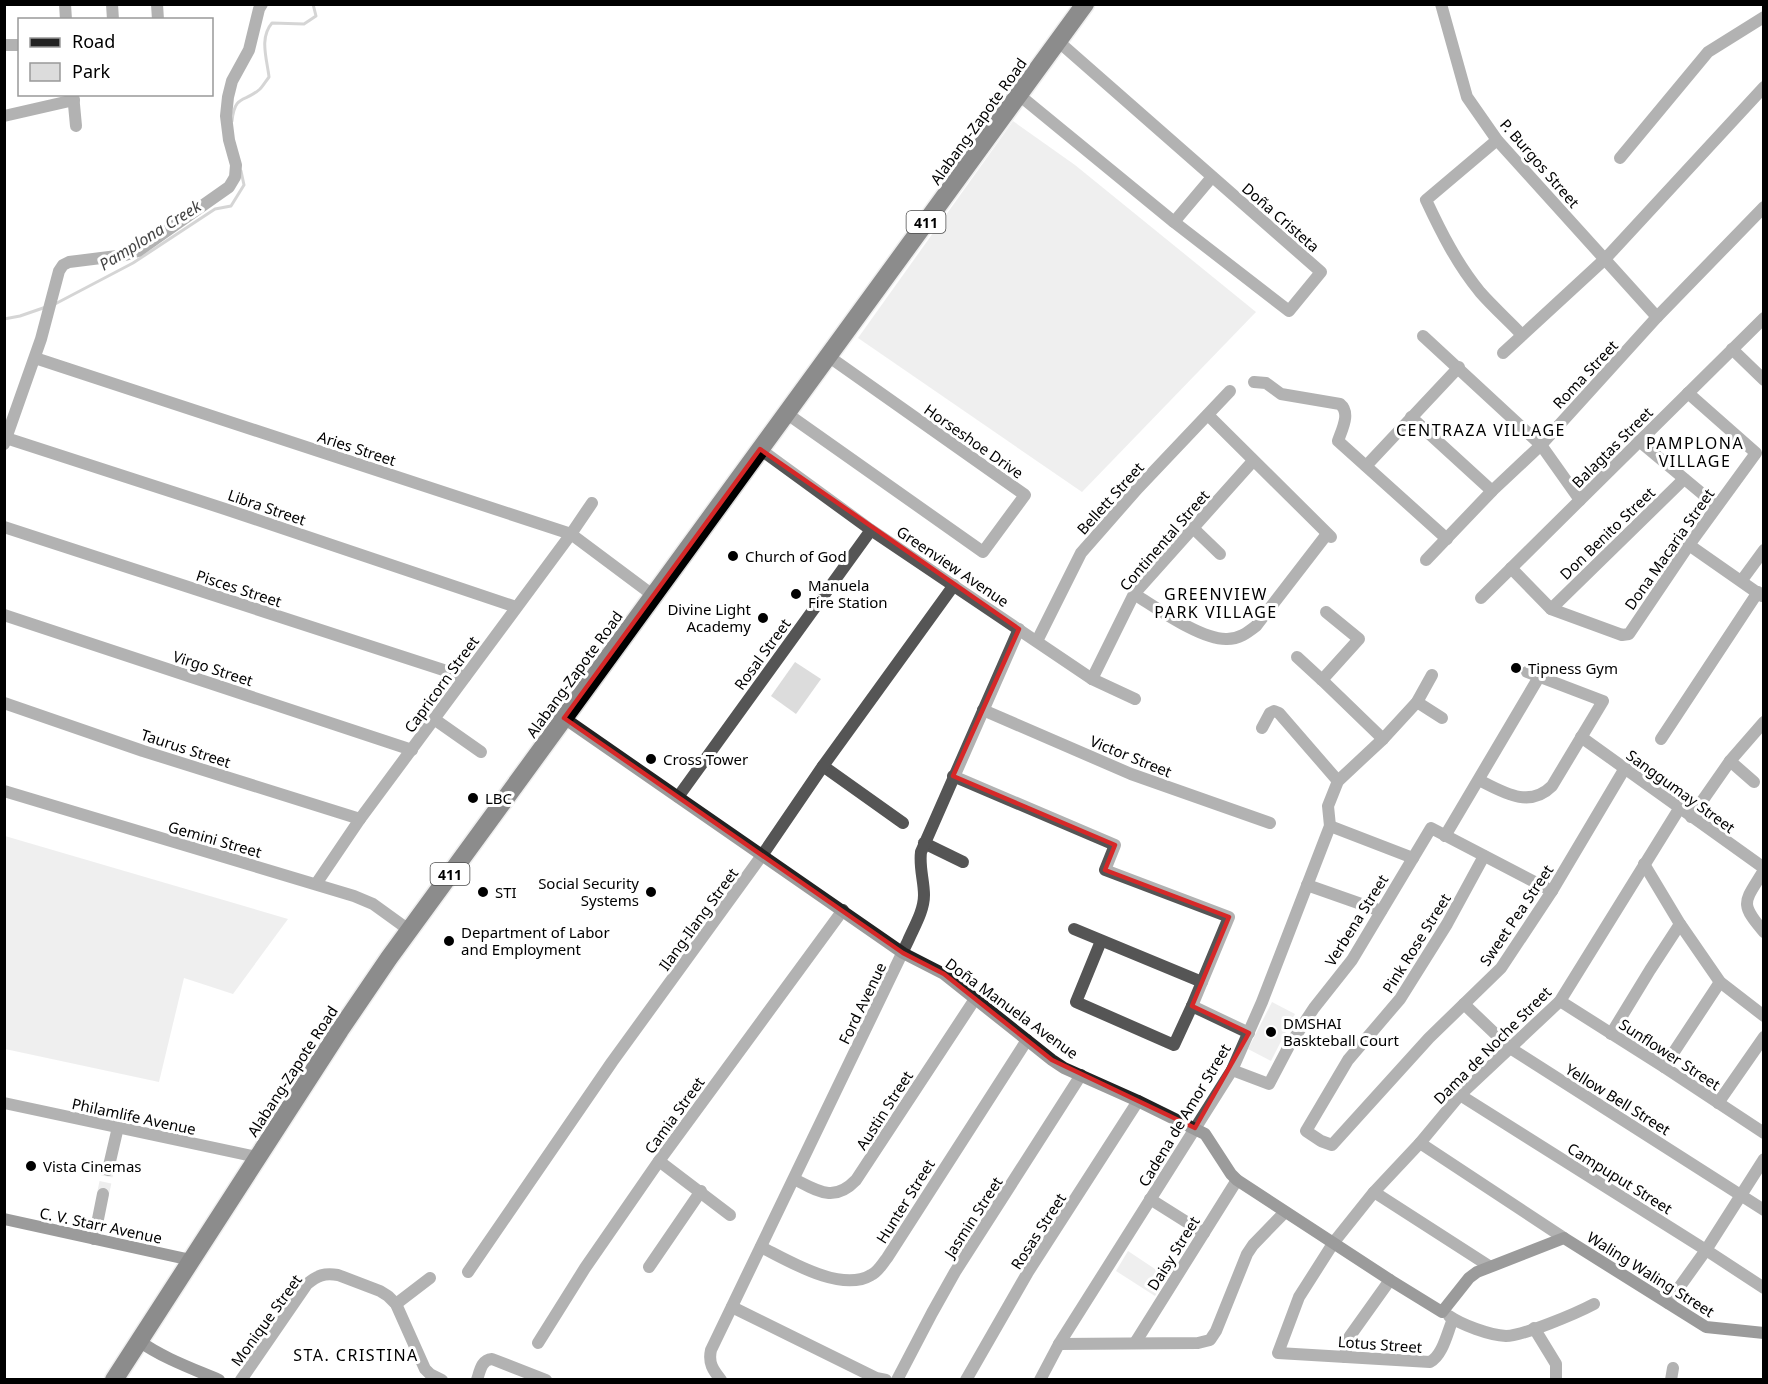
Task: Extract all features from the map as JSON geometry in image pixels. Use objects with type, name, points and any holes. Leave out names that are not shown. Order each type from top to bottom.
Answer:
[{"type":"highway","name":"Alabang-Zapote Road","points":[[114,1380],[340,1029],[409,930],[1086,4]]},
{"type":"street","points":[[5,441],[41,339],[58,271],[63,265],[69,262],[125,255],[138,251],[229,187],[236,177],[236,165],[229,140],[226,116],[229,89],[249,50],[262,4]]},
{"type":"street","name":"P. Burgos Street","points":[[1441,4],[1467,97],[1497,140],[1657,317]]},
{"type":"street","points":[[1620,158],[1708,52],[1764,17]]},
{"type":"street","name":"Doña Cristeta","points":[[1020,95],[1174,222],[1289,311],[1321,272],[1059,42]]},
{"type":"street","points":[[1503,353],[1605,260],[1764,87]]},
{"type":"street","points":[[4,116],[74,97],[76,126]]},
{"type":"street","points":[[1497,140],[1426,200],[1466,272],[1481,293],[1522,335]]},
{"type":"street","points":[[1174,222],[1212,177]]},
{"type":"street","name":"Roma Street","points":[[1426,560],[1492,491],[1541,445],[1657,317],[1764,207]]},
{"type":"street","name":"Balagtas Street","points":[[1481,598],[1764,318]]},
{"type":"street","points":[[1423,336],[1541,445],[1580,500]]},
{"type":"street","points":[[1732,350],[1764,380]]},
{"type":"street","name":"Horseshoe Drive","points":[[786,413],[983,552],[986,548],[1024,495],[828,356]]},
{"type":"street","name":"Aries Street","points":[[35,358],[571,534],[654,596]]},
{"type":"street","points":[[1366,466],[1459,368]]},
{"type":"street","points":[[1254,382],[1266,383],[1281,394],[1340,404],[1345,408],[1346,415],[1338,441],[1447,539]]},
{"type":"street","name":"Bellett Street","points":[[1037,641],[1081,553],[1138,488],[1230,391]]},
{"type":"street","name":"Dona Macaria Street","points":[[1551,609],[1622,635],[1629,634],[1689,545],[1756,453],[1688,393]]},
{"type":"street","points":[[1134,594],[1186,626],[1205,634],[1226,639],[1243,636],[1256,626],[1330,536],[1208,416]]},
{"type":"street","points":[[1411,417],[1492,491]]},
{"type":"street","name":"Libra Street","points":[[5,441],[225,509],[516,607]]},
{"type":"street","points":[[1639,441],[1717,506]]},
{"type":"street","name":"Greenview Avenue","points":[[760,449],[871,530],[1092,679],[1135,699]]},
{"type":"street","name":"Continental Street","points":[[1092,679],[1134,594],[1253,460]]},
{"type":"street","name":"Don Benito Street","points":[[1551,609],[1684,479]]},
{"type":"street","name":"Capricorn Street","points":[[316,884],[360,819],[571,534],[592,502]]},
{"type":"street","name":"Pisces Street","points":[[4,526],[465,677]]},
{"type":"street","points":[[1192,528],[1220,554]]},
{"type":"street","name":"Rosal Street","points":[[678,797],[871,530]]},
{"type":"street","points":[[1661,739],[1761,594],[1689,545]]},
{"type":"street","points":[[1742,580],[1764,550]]},
{"type":"street","points":[[1511,568],[1551,609]]},
{"type":"street","name":"Ilang-Ilang Street","points":[[468,1272],[612,1062],[954,585]]},
{"type":"street","points":[[1322,680],[1359,639],[1326,612]]},
{"type":"street","name":"Virgo Street","points":[[4,615],[412,750]]},
{"type":"street","name":"Ford Avenue","points":[[721,1380],[710,1364],[711,1350],[903,953],[923,906],[920,861],[924,843],[1019,629]]},
{"type":"street","points":[[1297,657],[1383,739]]},
{"type":"street","points":[[1262,728],[1270,713],[1274,711],[1278,713],[1338,781],[1383,739],[1417,702],[1432,675]]},
{"type":"street","points":[[1479,780],[1523,798],[1534,798],[1545,793],[1552,786],[1603,701],[1533,675],[1479,780],[1445,836],[1552,891]]},
{"type":"street","points":[[1417,702],[1442,718]]},
{"type":"street","name":"Taurus Street","points":[[4,703],[144,751],[360,819]]},
{"type":"street","name":"Victor Street","points":[[983,710],[1131,774],[1270,824]]},
{"type":"street","name":"Doña Manuela Avenue","points":[[564,718],[903,953],[944,974],[1052,1060],[1205,1134],[1231,1174],[1238,1180],[1448,1316]]},
{"type":"street","points":[[434,719],[481,752]]},
{"type":"street","points":[[1691,817],[1730,762],[1764,722]]},
{"type":"street","name":"Sanggumay Street","points":[[1581,737],[1764,869]]},
{"type":"street","points":[[1730,762],[1754,782]]},
{"type":"street","points":[[823,766],[903,823]]},
{"type":"street","name":"Sweet Pea Street","points":[[1306,1131],[1322,1142],[1332,1145],[1397,1070],[1501,968],[1552,891],[1625,768]]},
{"type":"street","points":[[953,776],[1115,845],[1105,870],[1229,917],[1173,1045],[1076,1002],[1101,941]]},
{"type":"street","name":"Cadena de Amor Street","points":[[1040,1380],[1059,1344],[1232,1070],[1249,1033],[1330,826],[1328,807],[1338,781]]},
{"type":"street","name":"Gemini Street","points":[[4,791],[354,896],[373,904],[409,930]]},
{"type":"street","name":"Dama de Noche Street","points":[[1278,1353],[1299,1297],[1334,1242],[1374,1192],[1420,1143],[1460,1095],[1560,1001],[1679,809]]},
{"type":"street","points":[[1330,826],[1413,858]]},
{"type":"street","name":"Verbena Street","points":[[1232,1070],[1269,1084],[1288,1046],[1314,1008],[1352,960],[1431,828],[1445,836]]},
{"type":"street","points":[[924,843],[963,862]]},
{"type":"street","name":"Pink Rose Street","points":[[1306,1131],[1348,1060],[1400,999],[1447,924],[1484,856]]},
{"type":"street","points":[[1644,864],[1680,924],[1720,982],[1764,1016]]},
{"type":"street","points":[[1764,869],[1746,906],[1748,913],[1764,932]]},
{"type":"street","points":[[1307,885],[1381,911]]},
{"type":"street","name":"Camia Street","points":[[538,1343],[585,1268],[659,1161],[843,910]]},
{"type":"street","points":[[1611,1034],[1680,924]]},
{"type":"street","points":[[1074,929],[1202,982]]},
{"type":"street","points":[[1664,1067],[1720,982]]},
{"type":"street","name":"Austin Street","points":[[794,1179],[822,1193],[836,1193],[850,1187],[975,999]]},
{"type":"street","name":"Sunflower Street","points":[[1560,1001],[1764,1134]]},
{"type":"street","name":"Yellow Bell Street","points":[[1464,1004],[1510,1048],[1764,1210]]},
{"type":"street","points":[[1192,1006],[1249,1033]]},
{"type":"street","points":[[1718,1103],[1764,1037]]},
{"type":"street","name":"Hunter Street","points":[[761,1247],[834,1280],[855,1281],[873,1274],[887,1258],[1027,1040]]},
{"type":"street","name":"Jasmin Street","points":[[897,1380],[955,1272],[1081,1075]]},
{"type":"street","name":"Campuput Street","points":[[1460,1095],[1764,1288]]},
{"type":"street","name":"Rosas Street","points":[[966,1380],[1028,1272],[1138,1101]]},
{"type":"street","name":"Philamlife Avenue","points":[[4,1103],[257,1157]]},
{"type":"street","points":[[108,1170],[118,1127]]},
{"type":"street","points":[[1420,1143],[1564,1238]]},
{"type":"street","points":[[1668,1303],[1706,1250],[1764,1159]]},
{"type":"street","points":[[659,1161],[730,1215]]},
{"type":"street","name":"Daisy Street","points":[[1136,1343],[1238,1180]]},
{"type":"street","points":[[649,1268],[700,1191]]},
{"type":"street","points":[[1374,1192],[1489,1266]]},
{"type":"street","points":[[94,1239],[102,1194]]},
{"type":"street","points":[[1150,1199],[1204,1233]]},
{"type":"street","points":[[1059,1344],[1210,1340],[1246,1254],[1286,1212]]},
{"type":"street","name":"C. V. Starr Avenue","points":[[4,1219],[191,1260]]},
{"type":"street","name":"Waling Waling Street","points":[[1448,1316],[1469,1278],[1489,1266],[1564,1238],[1706,1327],[1764,1333]]},
{"type":"street","name":"Monique Street","points":[[241,1380],[307,1284],[316,1277],[338,1275],[380,1291],[396,1304]]},
{"type":"street","points":[[430,1278],[396,1304],[422,1364],[430,1374],[441,1379]]},
{"type":"street","points":[[1346,1357],[1347,1342],[1350,1336],[1390,1280]]},
{"type":"street","points":[[1448,1316],[1470,1326],[1505,1336],[1534,1328],[1594,1304]]},
{"type":"street","points":[[732,1307],[876,1378],[886,1380]]},
{"type":"street","name":"Lotus Street","points":[[1278,1353],[1430,1362],[1440,1352],[1448,1316]]},
{"type":"street","points":[[1534,1328],[1556,1364],[1556,1380]]},
{"type":"street","points":[[139,1341],[149,1349],[219,1380]]},
{"type":"street","points":[[477,1380],[483,1363],[488,1359],[496,1360],[540,1378]]},
{"type":"highlighted area","points":[[760,449],[1019,629],[953,776],[1115,845],[1105,870],[1229,917],[1192,1006],[1249,1033],[1195,1128],[1052,1060],[944,974],[903,953],[564,718]]},
{"type":"green space","points":[[1013,121],[1075,165],[1256,312],[1082,492],[858,338]]},
{"type":"green space","points":[[795,662],[821,679],[796,714],[771,696]]},
{"type":"green space","points":[[4,836],[288,919],[233,994],[184,978],[159,1082],[5,1049]]},
{"type":"green space","name":"DMSHAI Baskteball Court","points":[[1272,1002],[1295,1014],[1271,1061],[1248,1049]]},
{"type":"green space","points":[[1128,1251],[1167,1277],[1155,1296],[1116,1271]]},
{"type":"waterway","name":"Pamplona Creek","points":[[232,121],[238,102],[260,89],[269,77],[265,42],[272,23],[304,24],[316,16],[313,4]]},
{"type":"waterway","name":"Pamplona Creek","points":[[55,304],[133,263],[215,209],[231,206],[244,185],[241,171]]},
{"type":"waterway","name":"Pamplona Creek","points":[[4,319],[46,307]]},
{"type":"tunnel","points":[[103,1194],[108,1170]]},
{"type":"place","name":"Church of God","points":[[733,556]]},
{"type":"place","name":"Manuela Fire Station","points":[[796,594]]},
{"type":"place","name":"Divine Light Academy","points":[[763,618]]},
{"type":"place","name":"Tipness Gym","points":[[1516,668]]},
{"type":"place","name":"Cross Tower","points":[[651,759]]},
{"type":"place","name":"LBC","points":[[473,798]]},
{"type":"place","name":"STI","points":[[483,892]]},
{"type":"place","name":"Social Security Systems","points":[[651,892]]},
{"type":"place","name":"Department of Labor and Employment","points":[[449,941]]},
{"type":"place","name":"DMSHAI Baskteball Court","points":[[1271,1032]]},
{"type":"place","name":"Vista Cinemas","points":[[31,1166]]},
{"type":"district","name":"CENTRAZA VILLAGE","points":[[1481,430]]},
{"type":"district","name":"PAMPLONA VILLAGE","points":[[1695,452]]},
{"type":"district","name":"GREENVIEW PARK VILLAGE","points":[[1216,603]]},
{"type":"district","name":"STA. CRISTINA","points":[[356,1355]]}]
